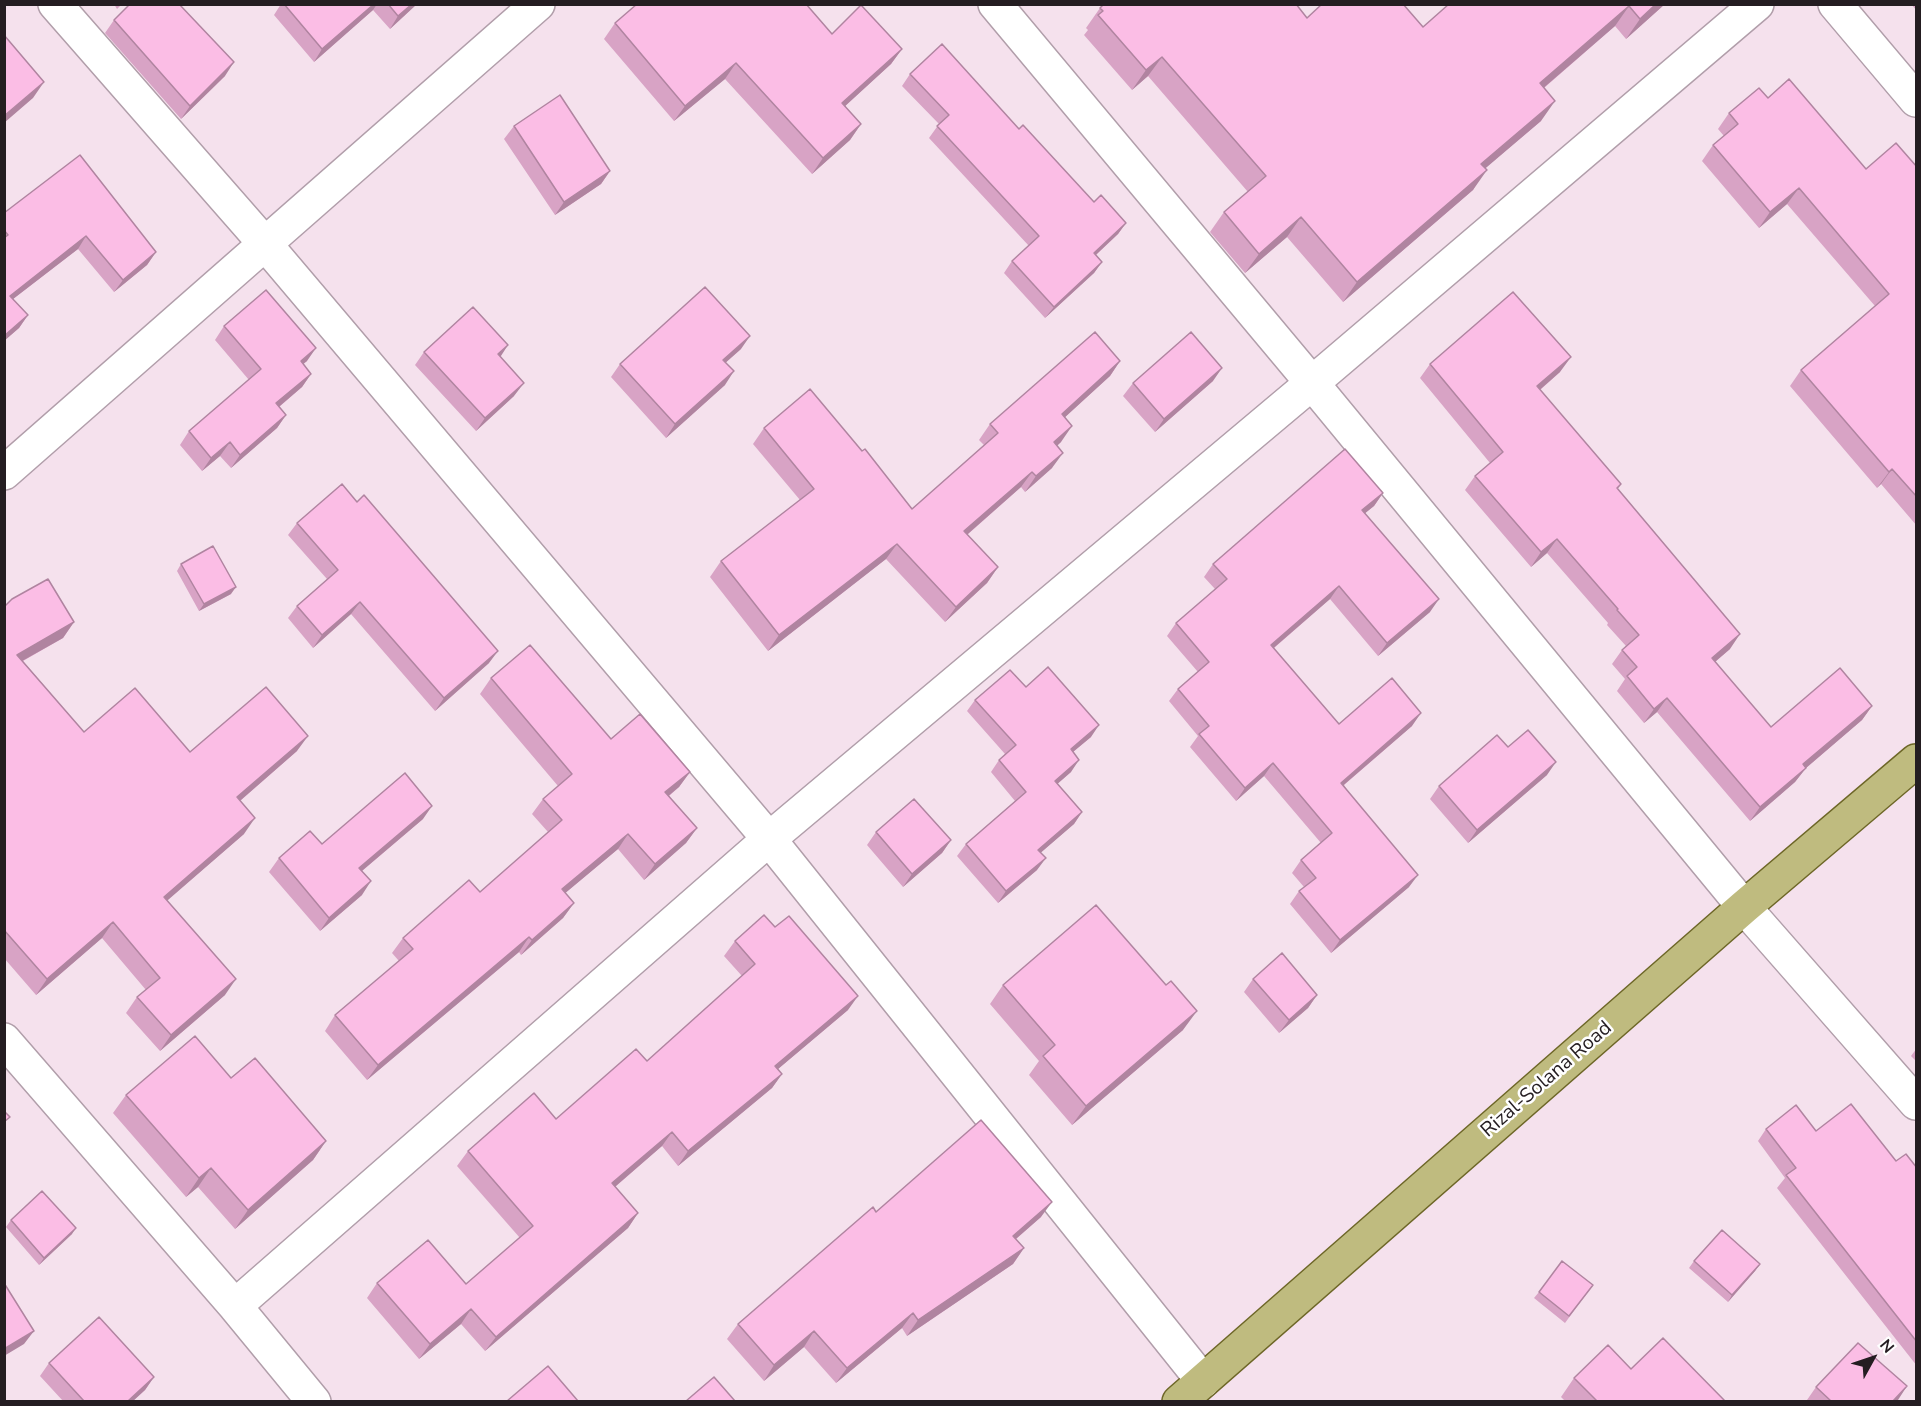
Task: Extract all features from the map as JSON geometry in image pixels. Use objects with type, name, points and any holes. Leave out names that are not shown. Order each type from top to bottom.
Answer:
[{"type":"main road","name":"Rizal-Solana Road","points":[[1191,1391],[1744,907],[1917,761]]},
{"type":"street","points":[[55,4],[266,245],[769,839],[1191,1391]]},
{"type":"street","points":[[4,473],[538,4]]},
{"type":"street","points":[[994,4],[1312,383],[1744,907],[1917,1103]]},
{"type":"street","points":[[236,1306],[769,839],[1312,383],[1757,4]]},
{"type":"street","points":[[1834,4],[1917,100]]},
{"type":"street","points":[[4,1040],[236,1306],[314,1401]]},
{"type":"building","points":[[130,4],[179,4],[234,62],[190,106],[114,20]]},
{"type":"building","points":[[284,4],[374,4],[322,49]]},
{"type":"building","points":[[388,4],[412,4],[398,16]]},
{"type":"building","points":[[637,4],[806,4],[832,34],[861,5],[902,49],[842,103],[861,124],[823,158],[736,63],[685,106],[615,23]]},
{"type":"building","points":[[1104,4],[1296,4],[1307,18],[1322,4],[1403,4],[1423,27],[1449,4],[1656,4],[1640,19],[1629,6],[1540,83],[1555,101],[1481,164],[1487,170],[1357,282],[1301,217],[1259,254],[1224,212],[1266,176],[1162,57],[1146,70],[1098,15],[1103,11],[1100,8]]},
{"type":"building","points":[[4,35],[44,82],[4,116]]},
{"type":"building","points":[[942,44],[1019,129],[1023,125],[1094,202],[1101,195],[1126,223],[1094,253],[1102,262],[1054,307],[1012,261],[1039,236],[937,126],[949,115],[910,74]]},
{"type":"building","points":[[1789,79],[1866,169],[1896,143],[1917,167],[1917,497],[1892,469],[1889,472],[1801,370],[1889,294],[1799,188],[1770,212],[1713,145],[1738,124],[1729,113],[1759,88],[1768,98]]},
{"type":"building","points":[[560,95],[610,171],[564,202],[514,126]]},
{"type":"building","points":[[80,155],[156,252],[123,280],[86,236],[10,296],[28,315],[4,336],[4,238],[8,235],[4,230],[4,213]]},
{"type":"building","points":[[705,287],[750,336],[723,360],[734,371],[675,424],[620,364]]},
{"type":"building","points":[[266,290],[316,348],[301,361],[311,374],[276,403],[286,415],[240,455],[230,442],[211,458],[189,431],[261,369],[224,326]]},
{"type":"building","points":[[1513,292],[1571,357],[1537,386],[1621,484],[1617,488],[1740,634],[1712,658],[1771,727],[1840,668],[1872,706],[1803,764],[1806,768],[1760,807],[1667,698],[1654,709],[1627,676],[1637,667],[1622,650],[1639,635],[1618,609],[1557,539],[1541,552],[1475,476],[1503,452],[1430,364]]},
{"type":"building","points":[[473,307],[508,345],[498,354],[524,383],[485,418],[424,352]]},
{"type":"building","points":[[1095,332],[1120,361],[1062,414],[1072,426],[1054,442],[1063,453],[1036,476],[1032,472],[964,531],[998,567],[956,607],[897,544],[779,635],[721,561],[814,489],[764,428],[810,389],[862,451],[865,449],[912,509],[998,433],[990,424]]},
{"type":"building","points":[[1191,332],[1222,368],[1164,419],[1133,383]]},
{"type":"building","points":[[1345,449],[1383,493],[1362,510],[1439,599],[1387,643],[1339,586],[1271,645],[1339,724],[1392,678],[1421,713],[1341,783],[1418,875],[1340,940],[1299,891],[1316,878],[1301,860],[1332,833],[1273,763],[1245,788],[1199,734],[1209,726],[1178,689],[1209,662],[1176,623],[1227,579],[1213,564]]},
{"type":"building","points":[[342,484],[357,502],[364,495],[498,651],[444,698],[360,602],[322,635],[297,606],[338,570],[297,523]]},
{"type":"building","points":[[213,546],[236,587],[204,604],[181,564]]},
{"type":"building","points":[[48,579],[74,622],[17,655],[84,732],[135,688],[190,752],[266,687],[308,736],[237,797],[255,818],[164,897],[236,979],[171,1035],[137,997],[160,978],[113,922],[47,979],[4,930],[4,607],[12,599]]},
{"type":"building","points":[[530,645],[611,739],[640,714],[690,772],[665,792],[697,828],[655,864],[628,834],[562,889],[574,903],[532,940],[529,937],[378,1065],[335,1015],[413,949],[403,938],[469,880],[480,892],[562,820],[543,799],[572,774],[491,678]]},
{"type":"building","points":[[1048,667],[1099,725],[1071,749],[1079,760],[1055,781],[1082,812],[1038,850],[1046,858],[1006,891],[966,844],[1026,792],[999,760],[1016,745],[975,700],[1010,670],[1026,687]]},
{"type":"building","points":[[1528,730],[1556,762],[1477,830],[1439,786],[1497,735],[1508,747]]},
{"type":"building","points":[[405,773],[432,806],[359,868],[371,881],[329,918],[279,858],[310,831],[322,844]]},
{"type":"building","points":[[914,799],[951,840],[912,874],[876,832]]},
{"type":"building","points":[[1096,905],[1166,985],[1171,981],[1197,1011],[1086,1106],[1043,1056],[1055,1045],[1003,985]]},
{"type":"building","points":[[764,915],[775,927],[789,916],[858,996],[775,1066],[782,1074],[688,1151],[672,1132],[612,1183],[638,1213],[496,1337],[471,1309],[430,1344],[377,1283],[428,1240],[466,1284],[533,1226],[468,1151],[534,1093],[556,1119],[636,1049],[647,1061],[755,964],[735,941]]},
{"type":"building","points":[[1282,953],[1317,995],[1289,1020],[1253,979]]},
{"type":"building","points":[[195,1036],[231,1078],[255,1058],[326,1141],[248,1210],[211,1168],[199,1178],[126,1095]]},
{"type":"building","points":[[1851,1104],[1896,1161],[1906,1154],[1917,1168],[1917,1342],[1786,1175],[1796,1168],[1766,1129],[1796,1105],[1816,1131]]},
{"type":"building","points":[[4,1111],[10,1117],[4,1122]]},
{"type":"building","points":[[981,1120],[1052,1202],[1013,1236],[1024,1248],[918,1320],[913,1313],[847,1368],[814,1331],[774,1365],[738,1324],[873,1207],[876,1212]]},
{"type":"building","points":[[42,1191],[76,1228],[44,1258],[11,1220]]},
{"type":"building","points":[[1722,1230],[1760,1264],[1732,1295],[1694,1261]]},
{"type":"building","points":[[1562,1261],[1593,1285],[1569,1316],[1539,1292]]},
{"type":"building","points":[[4,1283],[34,1331],[4,1349]]},
{"type":"building","points":[[99,1317],[154,1377],[128,1401],[84,1401],[49,1363]]},
{"type":"building","points":[[1663,1338],[1725,1401],[1597,1401],[1574,1378],[1608,1345],[1631,1369]]},
{"type":"building","points":[[1858,1343],[1907,1386],[1893,1401],[1831,1401],[1816,1387]]},
{"type":"building","points":[[548,1366],[578,1401],[507,1401]]},
{"type":"building","points":[[714,1377],[735,1401],[686,1401]]}]
